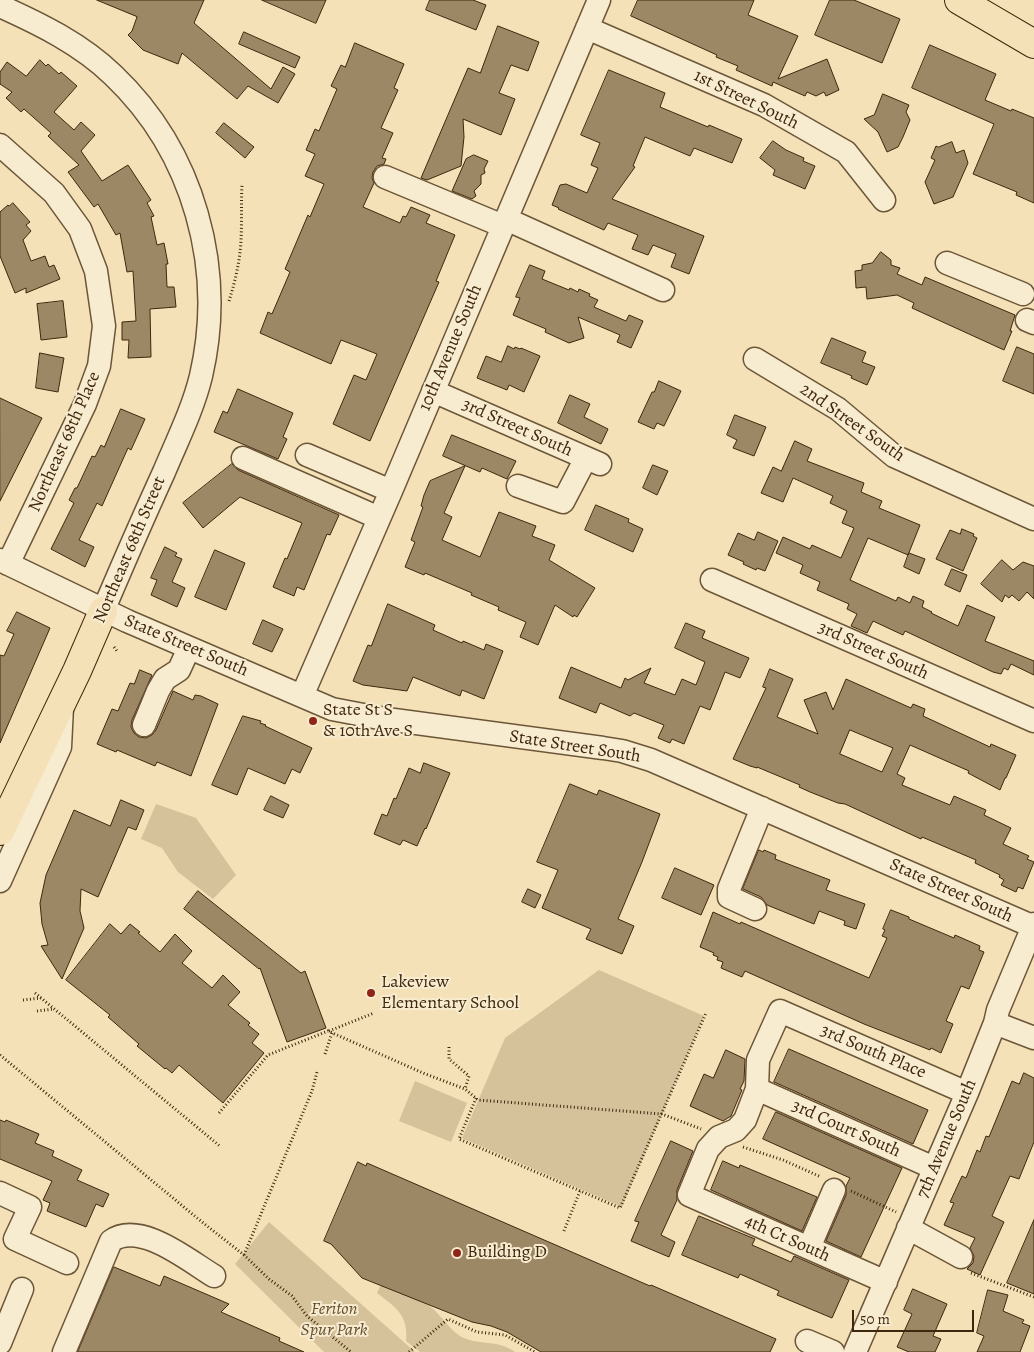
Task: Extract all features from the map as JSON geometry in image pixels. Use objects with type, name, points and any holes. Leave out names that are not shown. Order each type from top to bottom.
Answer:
[{"type":"main road","points":[[959,0],[1034,44]]},
{"type":"main road","name":"Northeast 68th Street","points":[[0,831],[63,701],[103,610]]},
{"type":"street","name":"10th Avenue South","points":[[302,696],[599,0]]},
{"type":"street","name":"Northeast 68th Street","points":[[0,6],[53,32],[90,56],[112,74],[133,96],[158,127],[186,182],[201,228],[206,255],[209,311],[207,345],[200,378],[190,409],[103,610]]},
{"type":"street","name":"1st Street South","points":[[587,28],[764,105],[846,152],[884,200]]},
{"type":"street","name":"Northeast 68th Place","points":[[0,145],[54,193],[80,228],[96,272],[104,326],[99,366],[85,404],[4,562]]},
{"type":"street","points":[[385,177],[505,222],[663,290]]},
{"type":"street","points":[[947,262],[1023,294]]},
{"type":"street","name":"2nd Street South","points":[[755,359],[838,409],[894,456],[1034,519]]},
{"type":"street","name":"3rd Street South","points":[[433,391],[593,461],[563,502],[518,486]]},
{"type":"street","points":[[307,455],[391,491]]},
{"type":"street","points":[[243,458],[379,518]]},
{"type":"street","name":"State Street South","points":[[4,562],[103,610],[332,709],[622,751],[651,760],[1034,926]]},
{"type":"street","name":"3rd Street South","points":[[712,580],[1034,721]]},
{"type":"street","points":[[144,725],[165,679],[180,670],[189,648]]},
{"type":"street","points":[[0,881],[60,747],[63,701]]},
{"type":"street","points":[[755,909],[729,897],[729,889],[762,808]]},
{"type":"street","name":"7th Avenue South","points":[[855,1352],[886,1282],[903,1221],[934,1168],[996,1023],[998,1010],[1034,926]]},
{"type":"street","name":"3rd South Place","points":[[757,1089],[758,1060],[780,1012],[967,1093]]},
{"type":"street","points":[[996,1023],[1034,1038]]},
{"type":"street","name":"3rd Court South","points":[[757,1089],[934,1168]]},
{"type":"street","name":"4th Ct South","points":[[757,1089],[745,1120],[736,1130],[719,1138],[708,1149],[689,1196],[886,1282]]},
{"type":"street","points":[[809,1248],[836,1186]]},
{"type":"street","points":[[0,1193],[30,1207],[8,1235],[67,1263]]},
{"type":"street","points":[[903,1221],[961,1257]]},
{"type":"street","points":[[64,1352],[112,1241],[118,1236],[132,1234],[156,1241],[214,1276]]},
{"type":"street","points":[[0,1343],[22,1289]]},
{"type":"street","points":[[807,1341],[833,1352]]},
{"type":"path","points":[[230,298],[237,274],[242,240],[240,206],[242,185]]},
{"type":"path","points":[[114,646],[117,651]]},
{"type":"path","points":[[35,992],[221,1147]]},
{"type":"path","points":[[23,1000],[42,998]]},
{"type":"path","points":[[37,1011],[55,1009]]},
{"type":"path","points":[[476,1098],[459,1139],[620,1208],[706,1013]]},
{"type":"path","points":[[219,1113],[268,1055],[374,1014]]},
{"type":"path","points":[[330,1032],[423,1073],[465,1089],[478,1100],[662,1114],[692,1124],[709,1133]]},
{"type":"path","points":[[325,1054],[330,1032]]},
{"type":"path","points":[[449,1046],[450,1059],[469,1076],[465,1089]]},
{"type":"path","points":[[0,1055],[244,1255],[269,1279],[292,1296],[307,1316],[351,1352]]},
{"type":"path","points":[[244,1255],[312,1091],[317,1072]]},
{"type":"path","points":[[739,1146],[783,1160],[903,1221]]},
{"type":"path","points":[[564,1231],[580,1191]]},
{"type":"path","points":[[409,1352],[448,1319],[477,1332],[505,1335],[535,1352]]},
{"type":"green space","points":[[156,804],[196,818],[236,875],[213,899],[178,872],[162,848],[141,839]]},
{"type":"green space","points":[[599,970],[704,1016],[622,1207],[462,1138],[505,1038]]},
{"type":"green space","points":[[415,1081],[467,1103],[451,1142],[399,1121]]},
{"type":"green space","name":"Feriton Spur Park","points":[[269,1222],[415,1352],[324,1352],[235,1264]]},
{"type":"green space","points":[[381,1284],[427,1304],[460,1336],[473,1341],[502,1345],[515,1352],[420,1352],[406,1341],[405,1324],[399,1312],[377,1293]]},
{"type":"building","points":[[97,0],[204,0],[194,23],[271,89],[283,67],[295,74],[278,103],[248,86],[237,99],[182,53],[178,64],[143,50],[128,35],[132,31],[137,17]]},
{"type":"building","points":[[262,0],[326,0],[316,23]]},
{"type":"building","points":[[430,0],[473,0],[486,5],[476,30],[426,10]]},
{"type":"building","points":[[638,0],[754,0],[748,15],[798,36],[778,79],[827,59],[839,90],[826,96],[824,92],[816,96],[807,92],[805,96],[773,82],[772,86],[736,70],[738,66],[716,57],[717,55],[631,16]]},
{"type":"building","points":[[830,0],[854,0],[900,19],[882,63],[815,35]]},
{"type":"building","points":[[498,26],[539,42],[528,71],[511,65],[499,93],[515,99],[501,135],[463,119],[464,137],[461,166],[427,180],[421,178],[468,68],[480,73]]},
{"type":"building","points":[[244,32],[300,57],[295,68],[239,44]]},
{"type":"building","points":[[355,43],[404,64],[394,88],[398,90],[381,128],[393,133],[382,158],[386,159],[384,164],[377,166],[373,172],[372,178],[374,183],[363,207],[400,223],[403,216],[406,217],[411,207],[430,215],[426,223],[455,235],[436,281],[439,282],[370,441],[333,424],[354,375],[366,380],[377,354],[341,340],[331,364],[260,333],[268,312],[272,314],[290,272],[285,269],[308,215],[310,217],[324,184],[305,176],[315,154],[306,150],[315,129],[319,131],[337,89],[331,86],[341,65],[345,67]]},
{"type":"building","points":[[930,45],[996,74],[985,100],[1034,118],[1034,203],[1016,195],[1017,192],[973,174],[994,124],[912,88]]},
{"type":"building","points":[[40,60],[46,66],[48,64],[59,74],[61,72],[77,86],[54,112],[74,130],[81,122],[95,135],[81,151],[102,181],[128,165],[151,200],[147,203],[154,216],[151,217],[157,245],[164,243],[168,264],[166,264],[167,287],[174,287],[176,307],[150,309],[151,357],[128,358],[129,340],[122,340],[122,322],[136,321],[133,271],[127,272],[120,233],[116,235],[98,204],[94,207],[68,172],[79,165],[48,136],[51,133],[24,109],[21,112],[6,98],[12,92],[0,84],[0,72],[7,62],[26,76]]},
{"type":"building","points":[[609,70],[665,93],[660,107],[742,139],[732,163],[694,148],[690,156],[645,137],[633,166],[635,167],[612,199],[704,236],[689,274],[671,267],[676,254],[653,245],[648,255],[632,249],[638,235],[608,223],[604,230],[552,205],[560,185],[566,184],[587,193],[598,168],[591,165],[600,143],[581,135]]},
{"type":"building","points":[[883,94],[909,105],[906,112],[910,120],[903,137],[898,147],[887,152],[878,132],[864,119],[874,115]]},
{"type":"building","points":[[224,123],[254,147],[245,158],[216,133]]},
{"type":"building","points":[[773,141],[786,150],[804,158],[803,161],[815,166],[805,189],[773,175],[775,170],[760,158]]},
{"type":"building","points":[[952,142],[956,153],[964,150],[968,163],[953,197],[934,204],[925,182],[935,160],[931,158],[936,146]]},
{"type":"building","points":[[474,155],[488,161],[484,169],[485,173],[481,175],[481,184],[474,191],[476,196],[472,199],[452,191],[466,159]]},
{"type":"building","points":[[13,203],[30,222],[26,225],[31,231],[23,240],[31,261],[45,256],[49,267],[54,265],[60,279],[26,293],[26,288],[15,293],[0,256],[0,212]]},
{"type":"building","points":[[881,252],[891,260],[891,265],[900,268],[897,274],[922,285],[925,277],[1015,315],[1010,331],[1012,331],[1004,350],[912,308],[914,303],[897,295],[867,299],[866,287],[856,288],[855,271],[862,270],[862,265],[872,263]]},
{"type":"building","points":[[530,265],[545,271],[542,279],[569,290],[570,288],[578,292],[579,289],[590,294],[589,296],[598,300],[594,307],[626,321],[629,315],[643,321],[631,348],[617,342],[620,335],[578,317],[584,338],[569,343],[545,332],[546,329],[513,315],[520,298],[516,297]]},
{"type":"building","points":[[63,301],[67,337],[41,340],[37,304]]},
{"type":"building","points":[[832,338],[866,352],[862,362],[875,367],[867,385],[851,378],[852,376],[821,363]]},
{"type":"building","points":[[508,346],[514,349],[515,347],[521,348],[540,356],[524,392],[509,385],[507,390],[477,378],[486,356],[501,362]]},
{"type":"building","points":[[1017,347],[1034,354],[1034,394],[1003,381]]},
{"type":"building","points":[[40,353],[64,358],[58,392],[36,388]]},
{"type":"building","points":[[659,381],[681,391],[664,426],[657,423],[654,429],[638,422]]},
{"type":"building","points":[[238,389],[293,413],[283,437],[287,439],[278,459],[214,432],[223,411],[227,413]]},
{"type":"building","points":[[570,395],[590,404],[584,417],[608,429],[601,444],[558,423]]},
{"type":"building","points":[[0,398],[42,418],[0,501]]},
{"type":"building","points":[[121,409],[145,419],[131,450],[128,448],[102,506],[97,503],[79,540],[94,547],[85,567],[51,549],[74,503],[69,500],[75,488],[77,488],[92,456],[95,457],[101,445],[104,447]]},
{"type":"building","points":[[735,415],[766,427],[754,456],[733,448],[737,440],[727,435]]},
{"type":"building","points":[[452,435],[516,461],[507,479],[482,468],[480,472],[443,456]]},
{"type":"building","points":[[795,441],[812,449],[807,461],[864,483],[861,492],[882,501],[879,508],[920,525],[908,555],[868,538],[850,580],[896,601],[898,597],[910,603],[913,596],[924,601],[922,607],[931,613],[958,626],[967,605],[995,617],[985,641],[1034,661],[1034,675],[1011,664],[1008,670],[1004,668],[1001,674],[993,672],[905,631],[903,635],[873,621],[867,633],[851,626],[857,614],[847,609],[849,604],[817,590],[820,582],[800,573],[803,565],[776,553],[783,537],[810,549],[812,545],[841,558],[854,528],[842,523],[847,511],[830,503],[833,496],[793,478],[783,502],[761,493],[773,467],[781,471]]},
{"type":"building","points":[[232,464],[238,470],[339,515],[330,535],[327,534],[304,590],[297,587],[294,596],[273,587],[302,523],[240,497],[203,528],[183,503]]},
{"type":"building","points":[[653,465],[668,471],[657,495],[643,488]]},
{"type":"building","points":[[465,466],[444,513],[452,517],[442,540],[480,557],[499,512],[536,526],[532,536],[555,545],[549,560],[595,588],[577,617],[574,615],[573,617],[555,605],[538,645],[520,637],[526,622],[498,610],[499,607],[471,595],[472,593],[425,573],[424,575],[405,567],[415,542],[411,540],[430,481]]},
{"type":"building","points":[[596,505],[629,519],[628,522],[643,529],[633,552],[585,530]]},
{"type":"building","points":[[962,529],[974,534],[973,536],[977,538],[963,571],[936,559],[950,530],[960,534]]},
{"type":"building","points":[[758,532],[778,541],[765,571],[757,568],[756,570],[728,555],[738,533],[754,540]]},
{"type":"building","points":[[165,547],[177,553],[175,556],[182,559],[172,582],[185,588],[177,607],[151,595],[157,580],[151,578]]},
{"type":"building","points":[[215,550],[245,563],[226,610],[195,597]]},
{"type":"building","points":[[909,553],[925,559],[919,574],[904,567]]},
{"type":"building","points":[[1002,560],[1013,570],[1023,562],[1034,566],[1034,599],[1027,592],[1019,601],[1012,595],[1009,598],[1005,595],[1002,602],[981,584]]},
{"type":"building","points":[[952,569],[967,575],[960,592],[945,585]]},
{"type":"building","points":[[388,604],[435,625],[433,630],[462,643],[463,641],[484,650],[486,644],[503,651],[484,699],[462,690],[460,696],[413,677],[407,691],[363,685],[353,681],[368,645],[371,646]]},
{"type":"building","points":[[17,612],[50,628],[0,743],[0,655],[4,656],[14,634],[7,631]]},
{"type":"building","points":[[263,620],[283,629],[272,652],[253,644]]},
{"type":"building","points":[[686,623],[705,631],[702,638],[749,658],[740,678],[725,672],[710,710],[700,706],[684,744],[672,739],[670,743],[658,738],[664,725],[634,713],[630,716],[600,703],[596,713],[559,698],[571,667],[621,688],[625,678],[628,680],[651,668],[644,683],[675,695],[682,679],[696,685],[705,662],[675,648]]},
{"type":"building","points":[[770,669],[793,679],[777,717],[818,734],[804,700],[826,692],[833,710],[846,679],[911,708],[913,704],[925,709],[923,716],[990,747],[991,744],[1016,755],[1000,790],[968,773],[969,771],[910,745],[897,774],[905,778],[902,785],[950,805],[954,796],[986,810],[984,815],[1011,828],[1003,844],[1029,856],[1027,859],[1034,862],[1023,889],[1018,887],[1016,892],[1001,885],[1004,880],[999,877],[1000,875],[975,863],[976,860],[922,837],[921,839],[845,804],[810,792],[799,787],[800,785],[757,767],[733,759],[766,688],[763,687]],"holes":[[[850,730],[893,748],[882,772],[840,754]]]},
{"type":"building","points":[[140,670],[152,675],[132,720],[131,727],[139,737],[146,738],[156,730],[173,691],[193,700],[195,695],[218,704],[191,776],[157,762],[155,766],[97,744],[112,709],[118,711],[130,683],[134,684]]},
{"type":"building","points":[[243,716],[261,721],[260,723],[265,726],[312,748],[300,773],[292,769],[285,784],[248,768],[237,795],[212,785]]},
{"type":"building","points":[[424,763],[450,773],[417,846],[403,840],[400,845],[374,834],[382,814],[387,816],[409,768],[420,773]]},
{"type":"building","points":[[570,784],[597,795],[599,790],[660,814],[618,919],[634,926],[622,954],[586,939],[591,929],[542,908],[558,870],[537,862]]},
{"type":"building","points":[[271,796],[289,805],[283,818],[264,810]]},
{"type":"building","points":[[121,800],[144,810],[136,830],[128,827],[98,897],[81,889],[80,911],[84,928],[62,979],[41,946],[48,945],[42,924],[40,903],[46,875],[74,810],[110,826]]},
{"type":"building","points":[[759,850],[776,855],[775,859],[830,880],[826,890],[865,904],[856,929],[844,925],[845,921],[819,911],[814,924],[767,905],[761,897],[743,889]]},
{"type":"building","points":[[675,868],[714,885],[701,915],[662,898]]},
{"type":"building","points":[[528,889],[541,895],[535,908],[522,902]]},
{"type":"building","points":[[198,891],[301,973],[305,971],[326,1028],[287,1042],[260,968],[184,909]]},
{"type":"building","points":[[891,910],[954,938],[955,935],[980,946],[979,950],[984,952],[969,989],[961,986],[946,1021],[953,1024],[941,1053],[864,1024],[745,971],[742,977],[721,968],[723,962],[717,960],[718,957],[713,955],[714,953],[700,947],[713,912],[740,924],[741,922],[869,978],[887,938],[882,936],[885,930],[883,929]]},
{"type":"building","points":[[110,924],[121,934],[130,924],[160,952],[175,934],[192,951],[182,963],[212,988],[223,975],[240,992],[228,1005],[250,1023],[248,1025],[259,1034],[252,1043],[264,1053],[223,1103],[179,1065],[172,1073],[165,1069],[137,1046],[139,1044],[108,1017],[110,1015],[66,980]]},
{"type":"building","points":[[789,1049],[928,1110],[913,1144],[774,1082]]},
{"type":"building","points":[[726,1050],[745,1059],[744,1081],[740,1089],[742,1090],[731,1116],[723,1121],[690,1106],[704,1074],[713,1078]]},
{"type":"building","points":[[1024,1073],[1034,1078],[1034,1142],[1019,1179],[1010,1176],[992,1216],[1004,1222],[980,1275],[967,1269],[973,1263],[974,1256],[970,1248],[975,1238],[944,1225],[954,1203],[950,1202],[962,1176],[966,1178],[977,1150],[980,1152],[986,1136],[989,1137],[1012,1081],[1019,1084]]},
{"type":"building","points":[[776,1112],[902,1168],[861,1257],[826,1241],[846,1195],[846,1186],[850,1178],[763,1139]]},
{"type":"building","points":[[0,1120],[5,1122],[6,1120],[39,1134],[35,1143],[54,1151],[52,1156],[82,1170],[77,1180],[109,1194],[103,1207],[96,1204],[86,1227],[47,1211],[50,1203],[43,1200],[52,1181],[0,1159]]},
{"type":"building","points":[[671,1141],[693,1151],[677,1190],[677,1200],[661,1235],[675,1242],[669,1257],[631,1241],[639,1222],[635,1221]]},
{"type":"building","points":[[723,1161],[739,1168],[740,1165],[817,1197],[802,1231],[711,1190]]},
{"type":"building","name":"Building D","points":[[358,1162],[366,1166],[367,1163],[776,1339],[770,1352],[541,1352],[507,1332],[472,1322],[362,1278],[331,1244],[324,1241]]},
{"type":"building","points":[[699,1216],[755,1239],[752,1245],[791,1262],[794,1256],[849,1280],[832,1318],[777,1295],[779,1291],[740,1274],[738,1278],[682,1255]]},
{"type":"building","points":[[1034,1220],[1034,1294],[1007,1283]]},
{"type":"building","points":[[114,1267],[160,1286],[164,1276],[229,1304],[221,1312],[280,1338],[279,1341],[304,1352],[78,1352]]},
{"type":"building","points":[[913,1289],[947,1304],[933,1336],[941,1339],[935,1352],[909,1352],[897,1347],[912,1314],[904,1310]]},
{"type":"building","points":[[988,1290],[1008,1295],[1003,1311],[1024,1320],[1022,1323],[1030,1326],[1020,1352],[977,1352],[984,1336],[977,1333]]},
{"type":"place","name":"State St S & 10th Ave S","points":[[313,721]]},
{"type":"place","name":"Lakeview Elementary School","points":[[371,993]]},
{"type":"place","name":"Building D","points":[[457,1253]]}]
